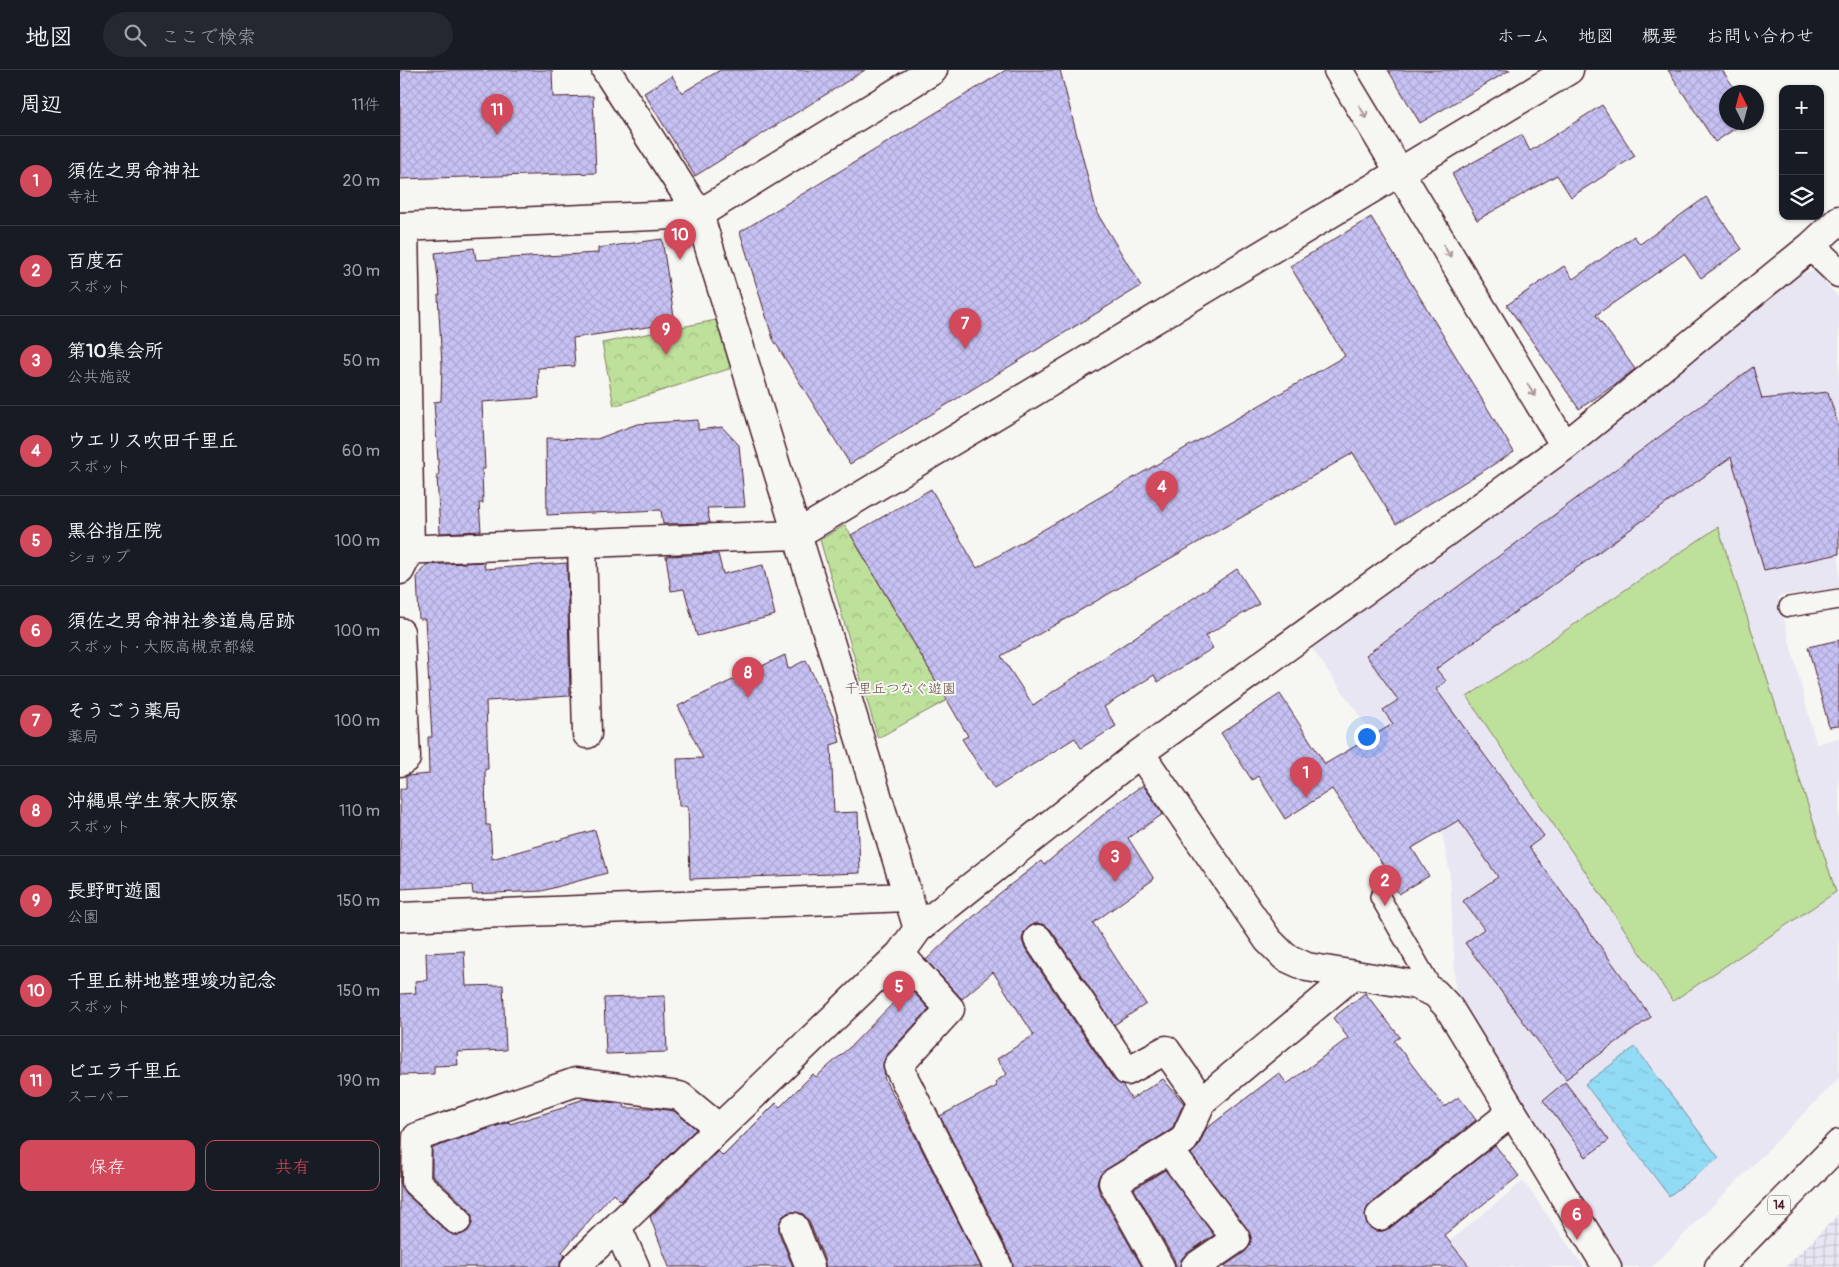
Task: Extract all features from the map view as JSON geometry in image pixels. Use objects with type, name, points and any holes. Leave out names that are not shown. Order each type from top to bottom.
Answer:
[{"type":"street","points":[[606,70],[699,214],[918,929]]},
{"type":"street","points":[[933,70],[699,214],[402,227],[403,556],[582,543],[796,535],[1569,70]]},
{"type":"street","points":[[1338,70],[1565,446]]},
{"type":"street","points":[[575,1267],[900,954],[918,929],[1140,753],[1565,446],[1811,246],[1839,220]]},
{"type":"street","points":[[1811,246],[1839,273]]},
{"type":"street","points":[[582,543],[587,734]]},
{"type":"street","points":[[400,632],[406,758],[400,762]]},
{"type":"street","points":[[1140,753],[1268,940],[1285,957],[1307,967],[1416,985],[1435,993],[1449,1008],[1607,1267]]},
{"type":"street","points":[[400,917],[908,897]]},
{"type":"street","points":[[1038,939],[1127,1071],[1166,1050],[1202,1101]]},
{"type":"street","points":[[900,954],[950,1009],[898,1066],[998,1267]]},
{"type":"street","points":[[1160,1267],[1113,1183],[1184,1140],[1202,1101],[1352,975]]},
{"type":"street","points":[[457,1220],[416,1182],[417,1137],[576,1082],[680,1096],[719,1128]]},
{"type":"street","points":[[1380,1216],[1512,1112]]},
{"type":"street","name":"14","points":[[1719,1267],[1839,1144]]},
{"type":"street","points":[[1168,1150],[1236,1239],[1195,1267]]},
{"type":"street","points":[[616,1227],[634,1267]]},
{"type":"street","points":[[794,1227],[810,1267]]},
{"type":"lane","points":[[1789,607],[1839,599]]},
{"type":"lane","points":[[1380,897],[1435,993]]},
{"type":"shaded area","points":[[1815,271],[1839,298],[1839,588],[1778,596],[1816,744],[1839,738],[1839,1078],[1652,1267],[1620,1267],[1456,999],[1450,874],[1442,832],[1311,647],[1574,459],[1792,274]]},
{"type":"shaded area","points":[[1523,1181],[1584,1267],[1418,1267]]},
{"type":"shaded area","points":[[1839,1214],[1839,1267],[1786,1267]]},
{"type":"green space","points":[[716,320],[732,368],[614,406],[602,343]]},
{"type":"green space","name":"千里丘つなぐ遊園","points":[[845,525],[947,700],[878,738],[820,540]]},
{"type":"green space","points":[[1718,527],[1836,892],[1673,1001],[1467,697]]},
{"type":"water","points":[[1635,1047],[1719,1158],[1669,1196],[1585,1084]]},
{"type":"building","points":[[400,70],[552,70],[553,97],[593,96],[596,173],[400,179]]},
{"type":"building","points":[[720,70],[865,70],[695,176],[644,93],[672,76],[682,93]]},
{"type":"building","points":[[1006,70],[1060,70],[1097,213],[1141,286],[850,464],[773,339],[740,232]]},
{"type":"building","points":[[1388,70],[1510,70],[1420,123]]},
{"type":"building","points":[[1668,70],[1722,70],[1732,85],[1719,85],[1719,130],[1733,130],[1715,142]]},
{"type":"building","points":[[1602,105],[1635,156],[1571,197],[1557,175],[1477,220],[1452,174],[1522,135],[1530,151]]},
{"type":"building","points":[[1706,197],[1742,249],[1701,278],[1684,254],[1596,315],[1635,369],[1579,409],[1507,305],[1564,266],[1573,279],[1634,236],[1640,244]]},
{"type":"building","points":[[1371,217],[1514,452],[1396,524],[1353,453],[1001,656],[1033,705],[1237,569],[1259,604],[1205,636],[1213,648],[1158,682],[1154,675],[1104,707],[1116,726],[1081,748],[1075,738],[994,789],[962,739],[968,736],[851,535],[931,489],[977,568],[1345,356],[1290,266]]},
{"type":"building","points":[[662,239],[675,323],[573,338],[575,366],[538,368],[539,398],[482,402],[485,469],[482,469],[483,503],[479,503],[481,531],[440,533],[437,475],[439,475],[434,402],[441,401],[442,365],[438,295],[440,295],[435,253],[474,248],[476,260],[598,253],[598,248]]},
{"type":"building","points":[[1753,367],[1762,399],[1828,392],[1839,428],[1839,554],[1764,570],[1731,457],[1436,669],[1446,681],[1436,689],[1544,836],[1529,847],[1651,1017],[1566,1079],[1465,943],[1484,929],[1463,901],[1498,877],[1459,820],[1412,848],[1429,876],[1399,894],[1383,869],[1385,868],[1332,789],[1285,819],[1258,776],[1252,780],[1221,733],[1280,694],[1325,764],[1393,724],[1383,710],[1398,700],[1366,655]]},
{"type":"building","points":[[698,420],[698,430],[722,427],[739,445],[745,507],[707,508],[710,523],[663,524],[661,510],[547,515],[546,438],[597,439],[637,424]]},
{"type":"building","points":[[718,554],[723,574],[763,565],[775,615],[697,636],[684,589],[671,591],[666,556]]},
{"type":"building","points":[[484,562],[485,569],[567,563],[570,696],[486,701],[488,769],[485,769],[486,825],[490,825],[492,859],[595,830],[607,873],[542,891],[473,894],[472,885],[400,889],[400,789],[406,789],[406,776],[429,774],[428,737],[432,737],[425,619],[419,619],[417,576],[426,565]]},
{"type":"building","points":[[1839,640],[1839,726],[1829,727],[1808,647]]},
{"type":"building","points":[[785,655],[788,669],[806,660],[834,719],[840,742],[831,745],[834,813],[858,812],[860,873],[690,879],[688,806],[679,806],[677,759],[703,758],[678,706]]},
{"type":"building","points":[[1143,785],[1163,814],[1128,838],[1154,879],[1093,923],[1146,1004],[1114,1025],[1051,930],[1045,925],[1037,923],[1030,926],[1024,932],[1022,940],[1025,948],[1114,1080],[1123,1086],[1131,1099],[1163,1079],[1184,1103],[1172,1129],[1105,1170],[1097,1182],[1099,1191],[1142,1267],[1013,1267],[1012,1260],[940,1116],[997,1086],[995,1082],[1007,1074],[997,1059],[1034,1035],[993,972],[962,999],[926,960],[995,897],[1041,861],[1044,865],[1116,804]]},
{"type":"building","points":[[464,951],[466,986],[503,985],[506,1050],[457,1052],[458,1065],[434,1066],[434,1074],[400,1075],[400,994],[416,993],[415,981],[427,980],[426,953]]},
{"type":"building","points":[[909,987],[929,1009],[886,1056],[883,1064],[884,1078],[981,1267],[825,1267],[825,1261],[809,1221],[803,1214],[789,1212],[782,1217],[779,1233],[793,1267],[669,1267],[650,1217],[718,1151],[723,1156],[776,1103],[780,1107],[813,1074],[816,1077],[850,1047]]},
{"type":"building","points":[[1365,993],[1400,1037],[1394,1041],[1444,1107],[1459,1097],[1476,1120],[1370,1204],[1366,1210],[1365,1218],[1368,1226],[1375,1231],[1390,1228],[1495,1145],[1519,1176],[1444,1235],[1470,1267],[1223,1267],[1245,1252],[1250,1245],[1251,1237],[1248,1230],[1191,1154],[1198,1147],[1206,1129],[1279,1073],[1287,1084],[1348,1038],[1333,1018]]},
{"type":"building","points":[[665,996],[667,1052],[606,1054],[604,998]]},
{"type":"building","points":[[1565,1082],[1609,1140],[1586,1157],[1543,1100]]},
{"type":"building","points":[[584,1099],[624,1104],[625,1108],[651,1108],[674,1111],[696,1129],[621,1201],[613,1193],[562,1252],[565,1255],[560,1262],[560,1267],[400,1267],[400,1182],[405,1193],[446,1231],[453,1235],[461,1235],[468,1231],[472,1224],[472,1215],[432,1175],[432,1148],[509,1122],[510,1124],[566,1107],[566,1105]]},
{"type":"building","points":[[1165,1170],[1214,1235],[1186,1254],[1181,1260],[1180,1267],[1176,1267],[1174,1259],[1134,1189]]},
{"type":"place","name":"ビエラ千里丘","points":[[497,135]]},
{"type":"place","name":"千里丘耕地整理竣功記念","points":[[680,260]]},
{"type":"place","name":"そうごう薬局","points":[[965,349]]},
{"type":"place","name":"長野町遊園","points":[[666,355]]},
{"type":"place","name":"ウエリス吹田千里丘","points":[[1162,512]]},
{"type":"place","name":"沖縄県学生寮大阪寮","points":[[748,698]]},
{"type":"place","name":"須佐之男命神社","points":[[1306,798]]},
{"type":"place","name":"第10集会所","points":[[1115,882]]},
{"type":"place","name":"百度石","points":[[1385,906]]},
{"type":"place","name":"黒谷指圧院","points":[[899,1012]]},
{"type":"place","name":"須佐之男命神社参道鳥居跡","points":[[1577,1240]]}]
